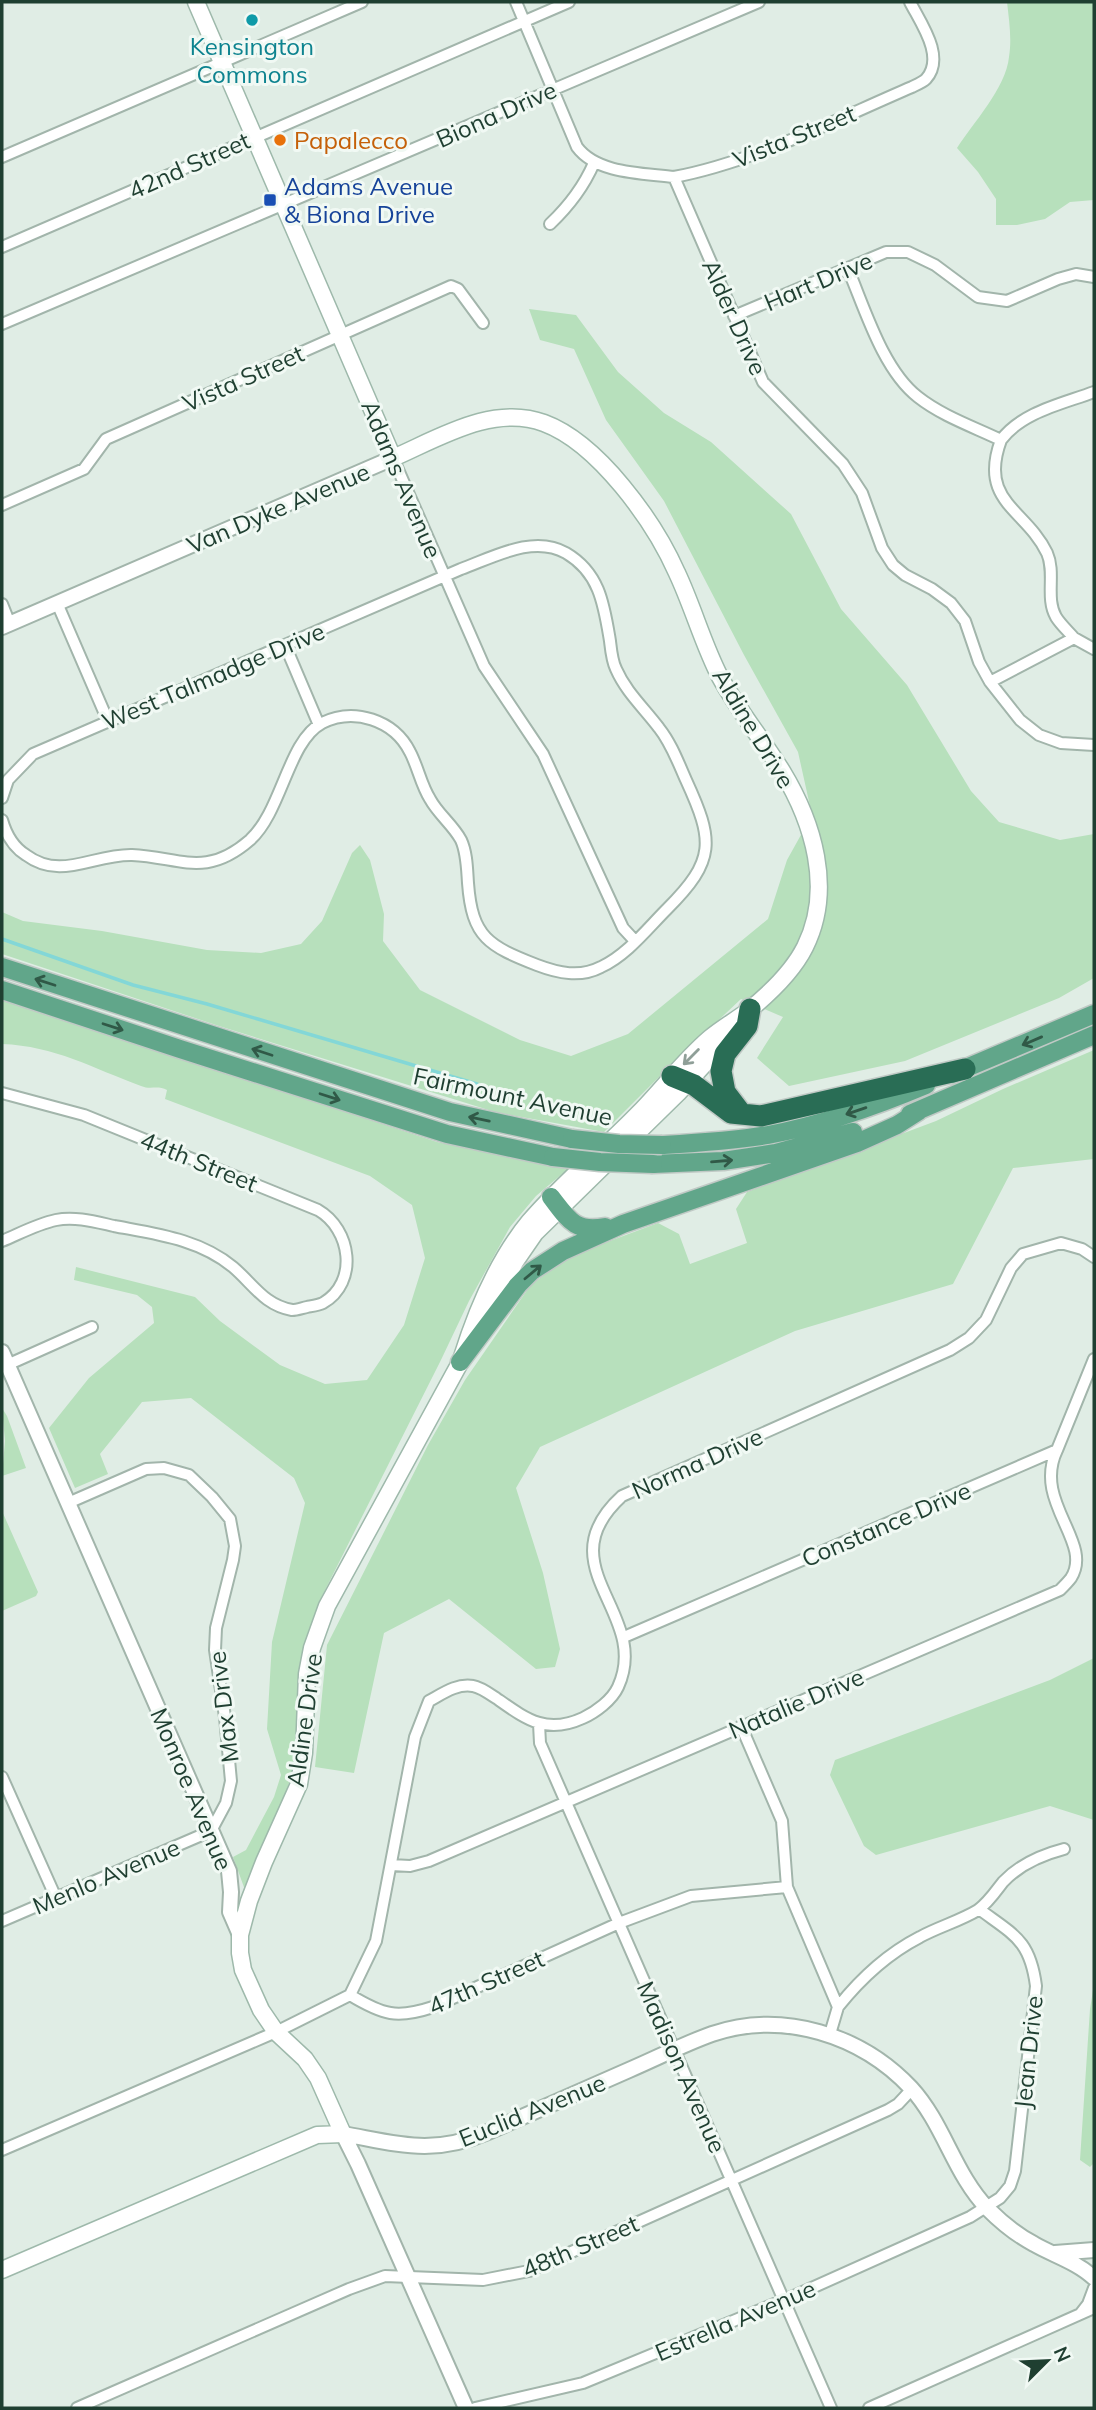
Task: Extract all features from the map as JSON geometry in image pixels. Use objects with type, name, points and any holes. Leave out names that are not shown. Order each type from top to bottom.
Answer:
[{"type":"highway","points":[[741,1114],[725,1092],[721,1071],[725,1054],[747,1026],[750,1009]]},
{"type":"highway","points":[[680,1079],[694,1085],[732,1113],[751,1116],[771,1115],[965,1069]]},
{"type":"main road","name":"Adams Avenue","points":[[196,2],[393,458]]},
{"type":"main road","name":"Van Dyke Avenue","points":[[393,458],[472,424],[495,418],[529,418],[558,429]]},
{"type":"main road","name":"Aldine Drive","points":[[240,1935],[264,1861],[299,1784],[304,1753],[306,1674],[327,1606],[460,1362],[473,1321],[506,1255],[530,1222],[555,1203],[680,1079],[728,1038],[750,1009],[785,976],[804,948],[814,921],[819,892],[817,858],[810,830],[798,801],[718,672],[664,546],[645,517],[599,460],[558,429]]},
{"type":"main road","name":"Fairmount Avenue","points":[[2,967],[450,1112],[572,1139],[619,1144],[713,1142],[768,1135],[819,1122],[900,1096],[1094,1014]]},
{"type":"main road","name":"Fairmount Avenue","points":[[2,990],[447,1134],[553,1157],[600,1162],[653,1164],[723,1161],[776,1153],[835,1138],[919,1111],[1094,1035]]},
{"type":"main road","points":[[460,1362],[518,1285],[532,1271],[563,1251],[622,1224],[857,1143],[897,1125],[919,1111]]},
{"type":"main road","points":[[555,1203],[572,1222],[585,1229],[622,1224]]},
{"type":"main road","name":"Monroe Avenue","points":[[240,1935],[243,1970],[261,2010],[276,2032],[305,2059],[318,2078],[343,2134]]},
{"type":"main road","name":"Euclid Avenue","points":[[2,2270],[317,2135],[343,2134]]},
{"type":"street","points":[[2,157],[362,2]]},
{"type":"street","points":[[516,2],[577,147],[585,158],[594,163],[621,169],[674,177]]},
{"type":"street","name":"42nd Street","points":[[2,247],[569,2]]},
{"type":"street","name":"Biona Drive","points":[[2,324],[759,2]]},
{"type":"street","name":"Vista Street","points":[[674,177],[707,171],[743,159],[912,87],[927,78],[934,60],[933,50],[910,2]]},
{"type":"street","points":[[551,224],[566,209],[594,163]]},
{"type":"street","name":"Alder Drive","points":[[674,177],[762,382],[843,464],[862,493],[882,548],[893,565],[951,603],[965,621],[979,662],[990,682],[1013,712],[1039,736],[1061,743],[1094,745]]},
{"type":"street","name":"Hart Drive","points":[[734,316],[886,252],[908,252],[935,265],[978,297],[1007,302],[1058,279],[1076,274],[1094,277]]},
{"type":"street","points":[[848,269],[890,365],[918,397],[1000,440]]},
{"type":"street","name":"Vista Street","points":[[2,505],[84,469],[106,439],[451,286],[458,289],[483,323]]},
{"type":"street","points":[[1094,392],[1028,417],[1010,428],[1000,440],[996,452],[995,476],[1007,505],[1038,538],[1048,555],[1051,595],[1056,617],[1074,638],[1094,649]]},
{"type":"street","name":"Adams Avenue","points":[[393,458],[484,666],[543,754],[623,928],[635,941]]},
{"type":"street","name":"Van Dyke Avenue","points":[[6,625],[393,458]]},
{"type":"street","name":"West Talmadge Drive","points":[[2,798],[8,780],[33,754],[444,577],[512,550],[528,546],[549,547],[565,552],[586,569],[597,584],[614,666],[627,691],[667,738],[701,813],[708,841],[703,862],[691,885],[617,958],[587,972],[556,972],[504,952],[494,945],[475,923],[470,907],[467,861],[460,838],[432,803],[402,740],[378,721],[357,716],[340,717],[319,724]]},
{"type":"street","points":[[57,603],[108,722]]},
{"type":"street","points":[[2,604],[6,625]]},
{"type":"street","points":[[990,682],[1074,638]]},
{"type":"street","points":[[2,822],[11,841],[21,853],[37,863],[54,867],[134,855],[188,865],[209,862],[234,851],[262,827],[298,752],[319,724],[285,645]]},
{"type":"street","name":"44th Street","points":[[2,1093],[84,1115],[318,1210],[335,1223],[345,1243],[347,1254],[343,1278],[336,1290],[323,1303],[295,1310],[273,1304],[257,1293],[234,1268],[205,1249],[175,1237],[83,1220],[58,1220],[2,1241]]},
{"type":"street","name":"Norma Drive","points":[[350,1995],[376,1941],[415,1737],[429,1701],[455,1687],[474,1686],[520,1716],[539,1724],[568,1725],[594,1713],[617,1690],[625,1654],[624,1637],[594,1567],[593,1539],[612,1505],[622,1496],[950,1350],[969,1338],[986,1320],[1011,1268],[1023,1254],[1061,1243],[1082,1249],[1094,1257]]},
{"type":"street","points":[[4,1359],[92,1327]]},
{"type":"street","name":"Monroe Avenue","points":[[4,1359],[229,1871],[230,1912],[240,1935]]},
{"type":"street","points":[[1058,1450],[1094,1359]]},
{"type":"street","name":"Constance Drive","points":[[624,1637],[1058,1450]]},
{"type":"street","name":"Natalie Drive","points":[[391,1865],[410,1866],[429,1861],[1059,1591],[1072,1576],[1076,1555],[1073,1540],[1055,1504],[1050,1481],[1052,1461],[1058,1450]]},
{"type":"street","name":"Max Drive","points":[[68,1503],[146,1469],[164,1468],[189,1475],[230,1519],[235,1546],[216,1628],[215,1650],[232,1781],[226,1803],[211,1831]]},
{"type":"street","name":"Madison Avenue","points":[[539,1724],[540,1742],[566,1803],[831,2408]]},
{"type":"street","points":[[741,1726],[782,1821],[787,1887],[838,2007]]},
{"type":"street","points":[[2,1777],[56,1898]]},
{"type":"street","name":"Menlo Avenue","points":[[2,1921],[211,1831]]},
{"type":"street","points":[[1064,1849],[1028,1863],[1006,1879],[979,1909],[918,1938],[885,1959],[854,1986],[838,2007],[830,2034],[866,2051],[891,2068],[912,2089],[942,2132],[968,2185],[1005,2225],[1032,2244],[1086,2271],[1094,2279]]},
{"type":"street","name":"47th Street","points":[[350,1995],[367,2005],[394,2014],[410,2015],[619,1923],[691,1896],[787,1887]]},
{"type":"street","name":"Jean Drive","points":[[979,1909],[1013,1933],[1025,1947],[1033,1964],[1036,1986],[1015,2171],[1005,2192],[986,2207]]},
{"type":"street","points":[[2,2150],[276,2032],[350,1995]]},
{"type":"street","name":"Euclid Avenue","points":[[343,2134],[410,2147],[453,2144],[488,2132],[712,2034],[757,2025],[779,2025],[830,2034]]},
{"type":"street","name":"48th Street","points":[[76,2408],[349,2289],[385,2276],[483,2280],[529,2271],[888,2110],[912,2089]]},
{"type":"street","name":"Monroe Avenue","points":[[343,2134],[466,2408]]},
{"type":"street","name":"Estrella Avenue","points":[[475,2408],[583,2383],[784,2300],[947,2228],[986,2207]]},
{"type":"street","points":[[1051,2253],[1094,2250]]},
{"type":"street","points":[[1094,2263],[1094,2279]]},
{"type":"street","points":[[1079,2315],[1088,2304],[1094,2288]]},
{"type":"street","points":[[869,2408],[1094,2308]]},
{"type":"green space","points":[[1007,2],[1094,2],[1094,200],[1070,202],[1045,219],[1017,225],[996,225],[996,199],[978,172],[957,148],[988,105],[1007,69],[1010,30]]},
{"type":"green space","points":[[529,309],[576,315],[618,372],[664,413],[711,442],[791,514],[841,609],[907,685],[971,791],[999,822],[1060,840],[1094,834],[1094,978],[1059,998],[905,1061],[789,1086],[757,1058],[783,1017],[741,999],[604,1132],[495,1112],[219,1026],[2,954],[2,912],[23,921],[102,931],[207,950],[261,953],[301,944],[322,921],[352,853],[360,845],[370,860],[384,914],[383,941],[420,990],[520,1040],[571,1056],[628,1034],[768,919],[787,860],[812,815],[798,752],[664,501],[606,420],[574,349],[540,340]]},
{"type":"green space","points":[[2,999],[437,1142],[568,1169],[536,1196],[510,1227],[469,1301],[319,1602],[301,1662],[294,1767],[281,1808],[245,1890],[233,1857],[246,1850],[274,1797],[281,1775],[267,1729],[272,1642],[305,1503],[294,1478],[191,1398],[142,1402],[100,1454],[108,1474],[75,1488],[49,1428],[89,1378],[154,1323],[152,1307],[137,1295],[74,1280],[76,1267],[195,1297],[220,1321],[280,1365],[325,1384],[367,1380],[404,1325],[425,1258],[412,1205],[370,1176],[165,1099],[167,1090],[144,1087],[56,1053],[2,1044]]},
{"type":"green space","points":[[1094,1050],[1094,1159],[1013,1168],[953,1284],[795,1331],[540,1447],[516,1488],[543,1573],[560,1649],[555,1667],[536,1669],[449,1599],[384,1633],[354,1773],[315,1767],[327,1645],[428,1445],[465,1380],[530,1286],[567,1257],[658,1223],[679,1234],[690,1264],[747,1243],[736,1209],[747,1192],[936,1121]]},
{"type":"green space","points":[[2,1408],[26,1468],[2,1476],[5,1441]]},
{"type":"green space","points":[[2,1511],[38,1592],[36,1596],[2,1611]]},
{"type":"green space","points":[[1094,1658],[1094,1820],[1050,1806],[876,1855],[864,1846],[830,1775],[835,1760],[1050,1680]]},
{"type":"green space","points":[[1094,1984],[1094,2163],[1090,2167],[1080,2160]]},
{"type":"waterway","points":[[2,939],[133,985],[207,1004],[477,1084]]},
{"type":"place","name":"Kensington Commons","points":[[252,20]]},
{"type":"place","name":"Papalecco","points":[[280,140]]},
{"type":"place","name":"Adams Avenue & Biona Drive","points":[[270,200]]}]
